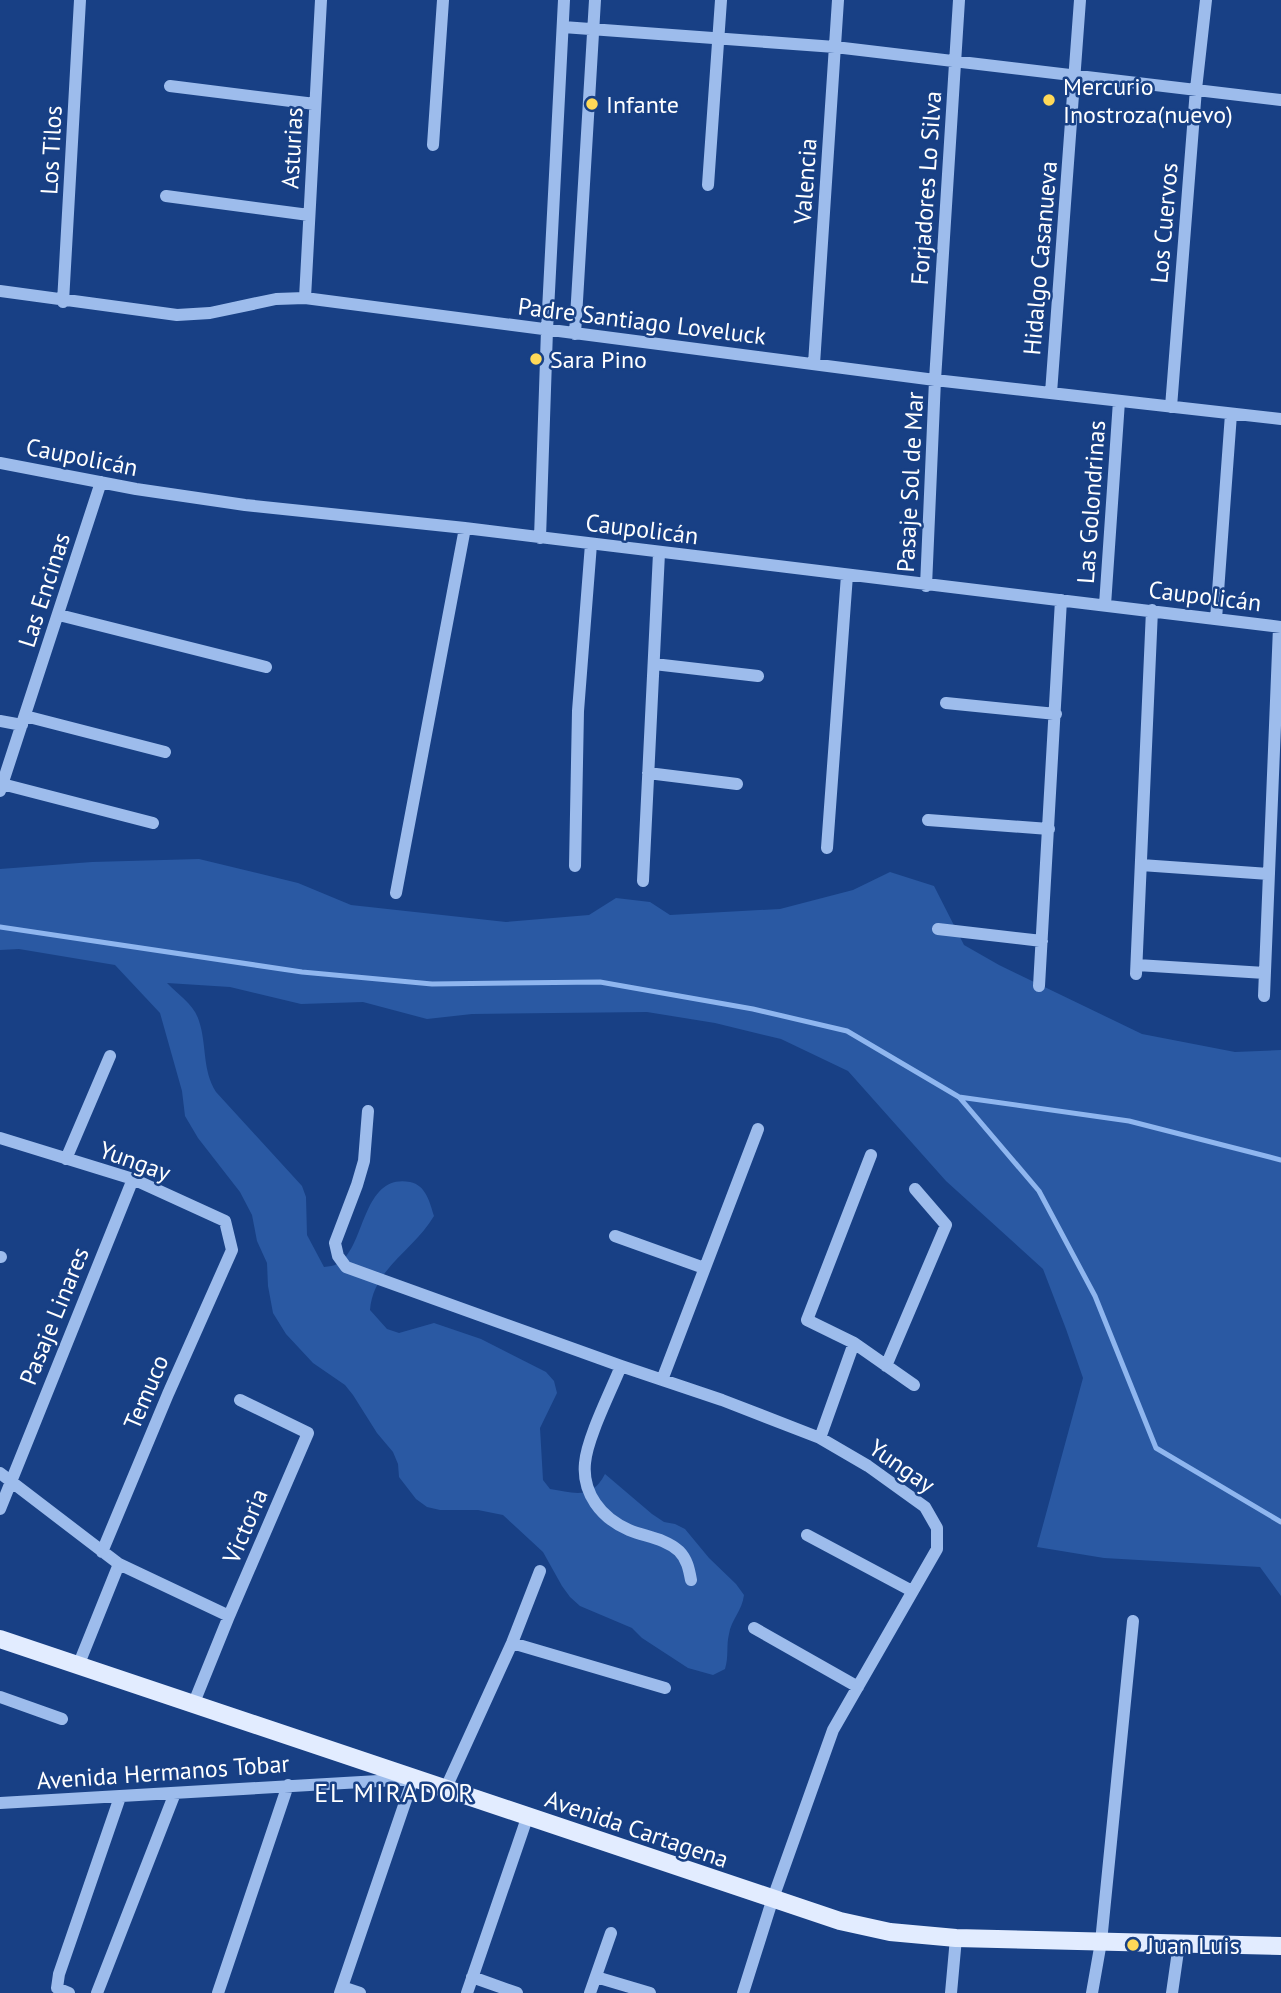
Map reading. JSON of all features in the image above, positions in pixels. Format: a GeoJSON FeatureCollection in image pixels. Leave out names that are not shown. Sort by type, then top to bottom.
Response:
{"type":"FeatureCollection","features":[{"type":"Feature","properties":{"kind":"main road","name":"Avenida Cartagena"},"geometry":{"type":"LineString","coordinates":[[0,1639],[772,1900],[864,1927],[919,1936],[956,1938],[1281,1946]]}},
{"type":"Feature","properties":{"kind":"street","name":"Los Tilos"},"geometry":{"type":"LineString","coordinates":[[63,302],[80,0]]}},
{"type":"Feature","properties":{"kind":"street","name":"Asturias"},"geometry":{"type":"LineString","coordinates":[[305,298],[321,0]]}},
{"type":"Feature","properties":{"kind":"street"},"geometry":{"type":"LineString","coordinates":[[433,145],[443,0]]}},
{"type":"Feature","properties":{"kind":"street"},"geometry":{"type":"LineString","coordinates":[[540,538],[547,330],[564,0]]}},
{"type":"Feature","properties":{"kind":"street"},"geometry":{"type":"LineString","coordinates":[[575,334],[595,0]]}},
{"type":"Feature","properties":{"kind":"street"},"geometry":{"type":"LineString","coordinates":[[708,186],[721,0]]}},
{"type":"Feature","properties":{"kind":"street","name":"Valencia"},"geometry":{"type":"LineString","coordinates":[[814,364],[838,0]]}},
{"type":"Feature","properties":{"kind":"street","name":"Forjadores Lo Silva"},"geometry":{"type":"LineString","coordinates":[[935,380],[959,0]]}},
{"type":"Feature","properties":{"kind":"street","name":"Hidalgo Casanueva"},"geometry":{"type":"LineString","coordinates":[[1051,393],[1080,0]]}},
{"type":"Feature","properties":{"kind":"street","name":"Los Cuervos"},"geometry":{"type":"LineString","coordinates":[[1171,407],[1196,89],[1206,0]]}},
{"type":"Feature","properties":{"kind":"street"},"geometry":{"type":"LineString","coordinates":[[563,27],[593,27],[835,47],[1281,100]]}},
{"type":"Feature","properties":{"kind":"street"},"geometry":{"type":"LineString","coordinates":[[170,86],[315,104]]}},
{"type":"Feature","properties":{"kind":"street"},"geometry":{"type":"LineString","coordinates":[[166,196],[309,215]]}},
{"type":"Feature","properties":{"kind":"street","name":"Padre Santiago Loveluck"},"geometry":{"type":"LineString","coordinates":[[0,291],[177,316],[209,313],[276,299],[305,298],[935,380],[1281,419]]}},
{"type":"Feature","properties":{"kind":"street","name":"Pasaje Sol de Mar"},"geometry":{"type":"LineString","coordinates":[[926,586],[935,380]]}},
{"type":"Feature","properties":{"kind":"street","name":"Las Golondrinas"},"geometry":{"type":"LineString","coordinates":[[1105,605],[1119,401]]}},
{"type":"Feature","properties":{"kind":"street"},"geometry":{"type":"LineString","coordinates":[[1216,619],[1231,414]]}},
{"type":"Feature","properties":{"kind":"street","name":"Caupolicán"},"geometry":{"type":"LineString","coordinates":[[0,463],[245,505],[465,528],[1280,627]]}},
{"type":"Feature","properties":{"kind":"street","name":"Las Encinas"},"geometry":{"type":"LineString","coordinates":[[1,787],[101,482]]}},
{"type":"Feature","properties":{"kind":"street"},"geometry":{"type":"LineString","coordinates":[[396,893],[465,528]]}},
{"type":"Feature","properties":{"kind":"street"},"geometry":{"type":"LineString","coordinates":[[575,866],[578,711],[591,544]]}},
{"type":"Feature","properties":{"kind":"street"},"geometry":{"type":"LineString","coordinates":[[643,881],[659,553]]}},
{"type":"Feature","properties":{"kind":"street"},"geometry":{"type":"LineString","coordinates":[[827,848],[846,575]]}},
{"type":"Feature","properties":{"kind":"street"},"geometry":{"type":"LineString","coordinates":[[1039,986],[1061,600]]}},
{"type":"Feature","properties":{"kind":"street"},"geometry":{"type":"LineString","coordinates":[[1152,610],[1136,970],[1265,973]]}},
{"type":"Feature","properties":{"kind":"street"},"geometry":{"type":"LineString","coordinates":[[59,615],[266,667]]}},
{"type":"Feature","properties":{"kind":"street"},"geometry":{"type":"LineString","coordinates":[[1264,996],[1280,627]]}},
{"type":"Feature","properties":{"kind":"street"},"geometry":{"type":"LineString","coordinates":[[654,664],[758,676]]}},
{"type":"Feature","properties":{"kind":"street"},"geometry":{"type":"LineString","coordinates":[[946,703],[1056,714]]}},
{"type":"Feature","properties":{"kind":"street"},"geometry":{"type":"LineString","coordinates":[[0,721],[23,721],[166,751]]}},
{"type":"Feature","properties":{"kind":"street"},"geometry":{"type":"LineString","coordinates":[[649,773],[737,784]]}},
{"type":"Feature","properties":{"kind":"street"},"geometry":{"type":"LineString","coordinates":[[1,787],[153,823]]}},
{"type":"Feature","properties":{"kind":"street"},"geometry":{"type":"LineString","coordinates":[[928,820],[1049,829]]}},
{"type":"Feature","properties":{"kind":"street"},"geometry":{"type":"LineString","coordinates":[[1141,865],[1269,874]]}},
{"type":"Feature","properties":{"kind":"street"},"geometry":{"type":"LineString","coordinates":[[938,929],[1042,941]]}},
{"type":"Feature","properties":{"kind":"street"},"geometry":{"type":"LineString","coordinates":[[66,1159],[110,1056]]}},
{"type":"Feature","properties":{"kind":"street","name":"Yungay"},"geometry":{"type":"LineString","coordinates":[[369,1111],[358,1185],[335,1243],[341,1262],[358,1272],[722,1400],[820,1438],[868,1466],[925,1507],[937,1528],[937,1549],[833,1730],[772,1900],[743,1993]]}},
{"type":"Feature","properties":{"kind":"street"},"geometry":{"type":"LineString","coordinates":[[662,1380],[758,1129]]}},
{"type":"Feature","properties":{"kind":"street","name":"Yungay"},"geometry":{"type":"LineString","coordinates":[[0,1138],[133,1179],[225,1220],[232,1250]]}},
{"type":"Feature","properties":{"kind":"street"},"geometry":{"type":"LineString","coordinates":[[871,1155],[807,1320],[854,1343],[914,1385]]}},
{"type":"Feature","properties":{"kind":"street","name":"Pasaje Linares"},"geometry":{"type":"LineString","coordinates":[[0,1509],[5,1476],[133,1179]]}},
{"type":"Feature","properties":{"kind":"street"},"geometry":{"type":"LineString","coordinates":[[886,1366],[946,1225],[915,1189]]}},
{"type":"Feature","properties":{"kind":"street"},"geometry":{"type":"LineString","coordinates":[[615,1236],[704,1268]]}},
{"type":"Feature","properties":{"kind":"street","name":"Temuco"},"geometry":{"type":"LineString","coordinates":[[102,1552],[167,1394],[232,1250]]}},
{"type":"Feature","properties":{"kind":"street"},"geometry":{"type":"LineString","coordinates":[[820,1438],[854,1343]]}},
{"type":"Feature","properties":{"kind":"street"},"geometry":{"type":"LineString","coordinates":[[621,1366],[585,1461],[585,1481],[591,1499],[608,1518],[629,1530],[657,1538],[678,1551],[688,1563],[691,1580]]}},
{"type":"Feature","properties":{"kind":"street","name":"Victoria"},"geometry":{"type":"LineString","coordinates":[[193,1705],[308,1433],[240,1401]]}},
{"type":"Feature","properties":{"kind":"street"},"geometry":{"type":"LineString","coordinates":[[5,1476],[119,1564],[229,1616]]}},
{"type":"Feature","properties":{"kind":"street"},"geometry":{"type":"LineString","coordinates":[[807,1535],[912,1591]]}},
{"type":"Feature","properties":{"kind":"street"},"geometry":{"type":"LineString","coordinates":[[78,1666],[119,1564]]}},
{"type":"Feature","properties":{"kind":"street"},"geometry":{"type":"LineString","coordinates":[[445,1790],[512,1643],[540,1571]]}},
{"type":"Feature","properties":{"kind":"street"},"geometry":{"type":"LineString","coordinates":[[1092,1993],[1101,1942],[1133,1621]]}},
{"type":"Feature","properties":{"kind":"street"},"geometry":{"type":"LineString","coordinates":[[754,1628],[858,1687]]}},
{"type":"Feature","properties":{"kind":"street"},"geometry":{"type":"LineString","coordinates":[[512,1643],[665,1688]]}},
{"type":"Feature","properties":{"kind":"street"},"geometry":{"type":"LineString","coordinates":[[0,1697],[62,1719]]}},
{"type":"Feature","properties":{"kind":"street"},"geometry":{"type":"LineString","coordinates":[[360,1993],[341,1990],[413,1779]]}},
{"type":"Feature","properties":{"kind":"street","name":"Avenida Hermanos Tobar"},"geometry":{"type":"LineString","coordinates":[[1,1806],[288,1785],[413,1779]]}},
{"type":"Feature","properties":{"kind":"street"},"geometry":{"type":"LineString","coordinates":[[218,1993],[288,1785]]}},
{"type":"Feature","properties":{"kind":"street"},"geometry":{"type":"LineString","coordinates":[[97,1993],[175,1793]]}},
{"type":"Feature","properties":{"kind":"street"},"geometry":{"type":"LineString","coordinates":[[69,1993],[57,1988],[59,1974],[120,1797]]}},
{"type":"Feature","properties":{"kind":"street"},"geometry":{"type":"LineString","coordinates":[[467,1993],[527,1818]]}},
{"type":"Feature","properties":{"kind":"street"},"geometry":{"type":"LineString","coordinates":[[590,1993],[611,1933]]}},
{"type":"Feature","properties":{"kind":"street"},"geometry":{"type":"LineString","coordinates":[[951,1993],[956,1938]]}},
{"type":"Feature","properties":{"kind":"street"},"geometry":{"type":"LineString","coordinates":[[1172,1993],[1179,1944]]}},
{"type":"Feature","properties":{"kind":"street"},"geometry":{"type":"LineString","coordinates":[[472,1977],[517,1993]]}},
{"type":"Feature","properties":{"kind":"street"},"geometry":{"type":"LineString","coordinates":[[596,1977],[650,1993]]}},
{"type":"Feature","properties":{"kind":"shaded area"},"geometry":{"type":"Polygon","coordinates":[[[199,859],[298,883],[351,905],[506,922],[589,915],[616,898],[650,902],[670,915],[780,909],[853,890],[890,872],[934,886],[964,945],[999,965],[1142,1034],[1235,1052],[1281,1050],[1281,1596],[1260,1567],[1104,1558],[1037,1547],[1083,1378],[1043,1269],[946,1181],[848,1071],[781,1039],[715,1023],[647,1012],[472,1014],[427,1019],[363,1002],[301,1004],[230,987],[167,983],[197,1015],[209,1075],[216,1092],[302,1186],[306,1197],[307,1235],[324,1267],[337,1264],[347,1255],[369,1207],[385,1187],[396,1182],[410,1182],[424,1191],[434,1216],[386,1271],[378,1283],[370,1310],[387,1329],[399,1333],[434,1323],[481,1339],[546,1372],[554,1381],[557,1393],[540,1428],[543,1480],[550,1489],[582,1493],[594,1488],[605,1474],[652,1514],[664,1522],[685,1529],[744,1595],[730,1629],[725,1669],[713,1675],[688,1668],[642,1638],[632,1628],[580,1606],[562,1586],[543,1552],[503,1515],[478,1510],[440,1510],[427,1507],[416,1499],[399,1477],[393,1452],[377,1433],[353,1395],[345,1385],[313,1363],[286,1334],[273,1313],[267,1263],[257,1241],[252,1215],[240,1192],[198,1138],[185,1116],[182,1091],[160,1013],[115,965],[19,949],[0,950],[0,869],[92,862],[199,859]]]}},
{"type":"Feature","properties":{"kind":"waterway"},"geometry":{"type":"LineString","coordinates":[[0,927],[302,972],[432,984],[600,982],[753,1009],[847,1031],[959,1097],[1039,1191],[1095,1296],[1156,1448],[1281,1522]]}},
{"type":"Feature","properties":{"kind":"waterway"},"geometry":{"type":"LineString","coordinates":[[959,1097],[1129,1121],[1281,1160]]}},
{"type":"Feature","properties":{"kind":"place","name":"Mercurio Inostroza(nuevo)"},"geometry":{"type":"Point","coordinates":[1049,100]}},
{"type":"Feature","properties":{"kind":"place","name":"Infante"},"geometry":{"type":"Point","coordinates":[592,104]}},
{"type":"Feature","properties":{"kind":"place","name":"Sara Pino"},"geometry":{"type":"Point","coordinates":[536,359]}},
{"type":"Feature","properties":{"kind":"place","name":"Juan Luis"},"geometry":{"type":"Point","coordinates":[1133,1945]}},
{"type":"Feature","properties":{"kind":"district","name":"EL MIRADOR"},"geometry":{"type":"Point","coordinates":[395,1792]}}]}
